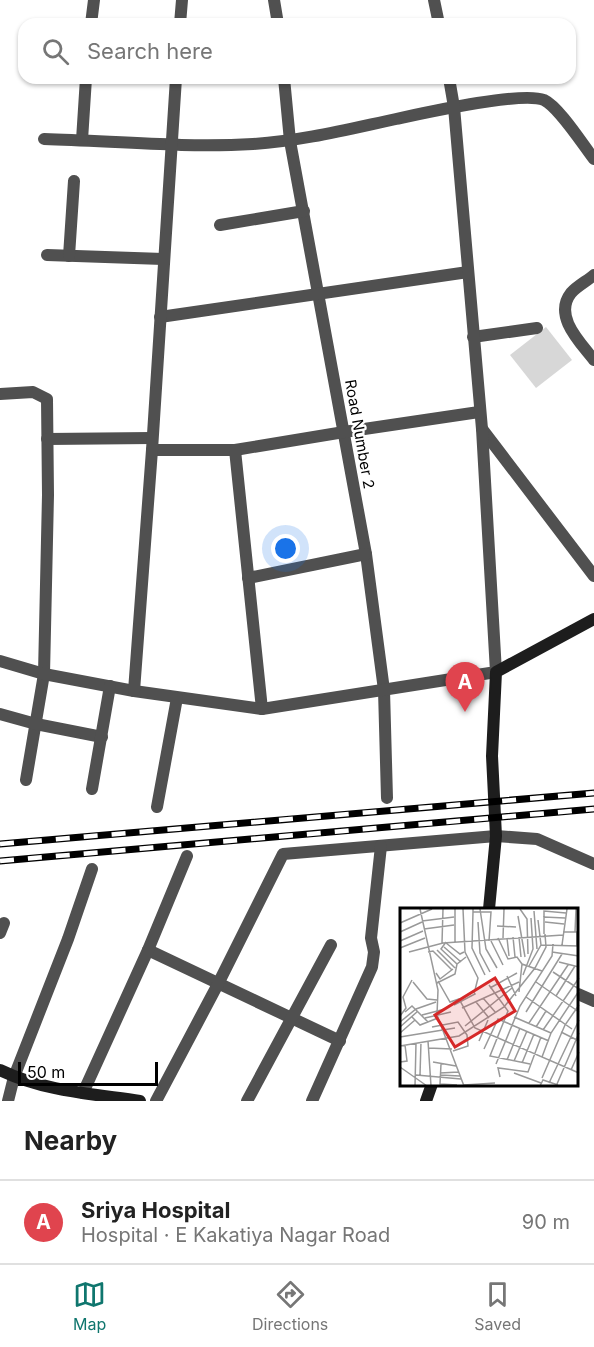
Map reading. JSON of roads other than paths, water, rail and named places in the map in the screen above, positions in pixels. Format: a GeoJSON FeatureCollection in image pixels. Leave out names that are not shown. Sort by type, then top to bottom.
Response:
{"type":"FeatureCollection","features":[{"type":"Feature","properties":{"kind":"street"},"geometry":{"type":"LineString","coordinates":[[92,18],[94,0]]}},
{"type":"Feature","properties":{"kind":"street"},"geometry":{"type":"LineString","coordinates":[[180,18],[182,0]]}},
{"type":"Feature","properties":{"kind":"street"},"geometry":{"type":"LineString","coordinates":[[274,0],[277,18]]}},
{"type":"Feature","properties":{"kind":"street"},"geometry":{"type":"LineString","coordinates":[[434,0],[438,18]]}},
{"type":"Feature","properties":{"kind":"street"},"geometry":{"type":"LineString","coordinates":[[82,140],[86,84]]}},
{"type":"Feature","properties":{"kind":"street"},"geometry":{"type":"LineString","coordinates":[[134,691],[175,84]]}},
{"type":"Feature","properties":{"kind":"street","name":"Road Number 2"},"geometry":{"type":"LineString","coordinates":[[285,84],[290,141],[366,554],[384,690],[387,798]]}},
{"type":"Feature","properties":{"kind":"street"},"geometry":{"type":"LineString","coordinates":[[450,84],[454,107],[482,429],[496,672],[492,756],[496,836],[489,908]]}},
{"type":"Feature","properties":{"kind":"street"},"geometry":{"type":"LineString","coordinates":[[44,139],[170,146],[290,141],[454,107],[526,97],[544,100],[556,110],[594,159]]}},
{"type":"Feature","properties":{"kind":"street"},"geometry":{"type":"LineString","coordinates":[[69,256],[74,181]]}},
{"type":"Feature","properties":{"kind":"street"},"geometry":{"type":"LineString","coordinates":[[220,225],[304,211]]}},
{"type":"Feature","properties":{"kind":"street"},"geometry":{"type":"LineString","coordinates":[[47,255],[164,260]]}},
{"type":"Feature","properties":{"kind":"street"},"geometry":{"type":"LineString","coordinates":[[160,317],[468,272]]}},
{"type":"Feature","properties":{"kind":"street"},"geometry":{"type":"LineString","coordinates":[[594,275],[573,291],[564,309],[570,329],[594,360]]}},
{"type":"Feature","properties":{"kind":"street"},"geometry":{"type":"LineString","coordinates":[[473,337],[537,328]]}},
{"type":"Feature","properties":{"kind":"street"},"geometry":{"type":"LineString","coordinates":[[0,394],[33,392],[47,399],[48,495],[44,674],[26,780]]}},
{"type":"Feature","properties":{"kind":"street"},"geometry":{"type":"LineString","coordinates":[[47,439],[235,450],[479,412]]}},
{"type":"Feature","properties":{"kind":"street"},"geometry":{"type":"LineString","coordinates":[[482,429],[594,576]]}},
{"type":"Feature","properties":{"kind":"street"},"geometry":{"type":"LineString","coordinates":[[235,450],[262,709]]}},
{"type":"Feature","properties":{"kind":"street"},"geometry":{"type":"LineString","coordinates":[[248,578],[366,554]]}},
{"type":"Feature","properties":{"kind":"street"},"geometry":{"type":"LineString","coordinates":[[0,661],[44,674],[134,691],[262,709],[496,672],[594,619]]}},
{"type":"Feature","properties":{"kind":"street"},"geometry":{"type":"LineString","coordinates":[[92,789],[110,686]]}},
{"type":"Feature","properties":{"kind":"street"},"geometry":{"type":"LineString","coordinates":[[157,807],[177,698]]}},
{"type":"Feature","properties":{"kind":"street"},"geometry":{"type":"LineString","coordinates":[[0,714],[36,724],[102,737]]}},
{"type":"Feature","properties":{"kind":"street"},"geometry":{"type":"LineString","coordinates":[[156,1101],[219,984],[283,854],[496,836],[537,839],[594,864]]}},
{"type":"Feature","properties":{"kind":"street"},"geometry":{"type":"LineString","coordinates":[[312,1101],[372,967],[374,952],[371,938],[381,846]]}},
{"type":"Feature","properties":{"kind":"street"},"geometry":{"type":"LineString","coordinates":[[75,1095],[148,950],[187,856]]}},
{"type":"Feature","properties":{"kind":"street"},"geometry":{"type":"LineString","coordinates":[[8,1101],[14,1077],[68,939],[92,869]]}},
{"type":"Feature","properties":{"kind":"street"},"geometry":{"type":"LineString","coordinates":[[247,1101],[331,945]]}},
{"type":"Feature","properties":{"kind":"street"},"geometry":{"type":"LineString","coordinates":[[148,950],[340,1041]]}},
{"type":"Feature","properties":{"kind":"street"},"geometry":{"type":"LineString","coordinates":[[579,994],[594,1001]]}},
{"type":"Feature","properties":{"kind":"street"},"geometry":{"type":"LineString","coordinates":[[0,1070],[14,1077],[75,1095],[140,1101]]}},
{"type":"Feature","properties":{"kind":"street"},"geometry":{"type":"LineString","coordinates":[[426,1101],[431,1086]]}},
{"type":"Feature","properties":{"kind":"railway"},"geometry":{"type":"LineString","coordinates":[[0,844],[594,793]]}},
{"type":"Feature","properties":{"kind":"railway"},"geometry":{"type":"LineString","coordinates":[[0,861],[594,809]]}},
{"type":"Feature","properties":{"kind":"place","name":"Sriya Hospital"},"geometry":{"type":"Point","coordinates":[465,712]}}]}
